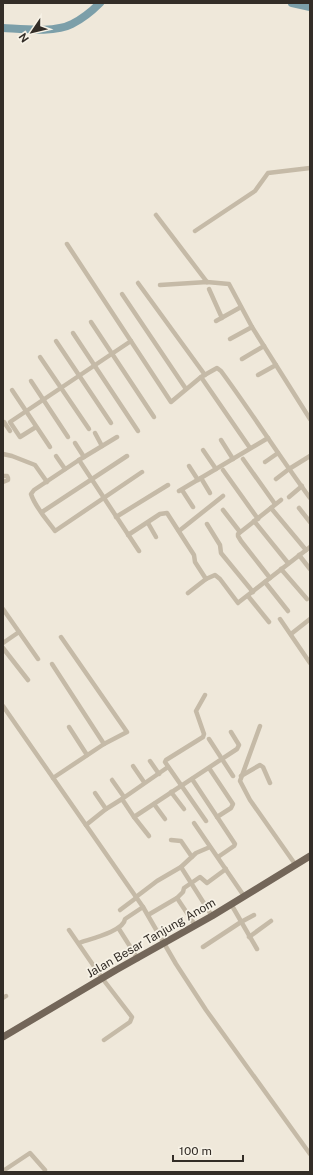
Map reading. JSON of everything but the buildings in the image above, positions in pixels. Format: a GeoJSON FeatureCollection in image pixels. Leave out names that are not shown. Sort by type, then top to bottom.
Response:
{"type":"FeatureCollection","features":[{"type":"Feature","properties":{"kind":"main road","name":"Jalan Besar Tanjung Anom"},"geometry":{"type":"LineString","coordinates":[[3,1037],[102,978],[212,916],[310,856]]}},
{"type":"Feature","properties":{"kind":"street"},"geometry":{"type":"LineString","coordinates":[[195,231],[254,191],[268,172],[310,168]]}},
{"type":"Feature","properties":{"kind":"street"},"geometry":{"type":"LineString","coordinates":[[156,215],[207,282]]}},
{"type":"Feature","properties":{"kind":"street"},"geometry":{"type":"LineString","coordinates":[[67,244],[171,402],[203,376],[217,368],[221,371],[248,407],[288,469],[310,498]]}},
{"type":"Feature","properties":{"kind":"street"},"geometry":{"type":"LineString","coordinates":[[160,285],[207,282],[229,284],[252,327],[310,419]]}},
{"type":"Feature","properties":{"kind":"street"},"geometry":{"type":"LineString","coordinates":[[138,283],[203,376],[250,448]]}},
{"type":"Feature","properties":{"kind":"street"},"geometry":{"type":"LineString","coordinates":[[209,290],[222,318]]}},
{"type":"Feature","properties":{"kind":"street"},"geometry":{"type":"LineString","coordinates":[[122,294],[186,389]]}},
{"type":"Feature","properties":{"kind":"street"},"geometry":{"type":"LineString","coordinates":[[216,321],[242,307]]}},
{"type":"Feature","properties":{"kind":"street"},"geometry":{"type":"LineString","coordinates":[[91,322],[154,416]]}},
{"type":"Feature","properties":{"kind":"street"},"geometry":{"type":"LineString","coordinates":[[230,339],[252,327]]}},
{"type":"Feature","properties":{"kind":"street"},"geometry":{"type":"LineString","coordinates":[[74,333],[138,431]]}},
{"type":"Feature","properties":{"kind":"street"},"geometry":{"type":"LineString","coordinates":[[56,341],[111,423]]}},
{"type":"Feature","properties":{"kind":"street"},"geometry":{"type":"LineString","coordinates":[[36,427],[20,438],[10,422],[131,341]]}},
{"type":"Feature","properties":{"kind":"street"},"geometry":{"type":"LineString","coordinates":[[242,359],[264,346]]}},
{"type":"Feature","properties":{"kind":"street"},"geometry":{"type":"LineString","coordinates":[[40,357],[89,429]]}},
{"type":"Feature","properties":{"kind":"street"},"geometry":{"type":"LineString","coordinates":[[258,375],[276,365]]}},
{"type":"Feature","properties":{"kind":"street"},"geometry":{"type":"LineString","coordinates":[[31,381],[68,437]]}},
{"type":"Feature","properties":{"kind":"street"},"geometry":{"type":"LineString","coordinates":[[12,390],[50,447]]}},
{"type":"Feature","properties":{"kind":"street"},"geometry":{"type":"LineString","coordinates":[[3,422],[10,431]]}},
{"type":"Feature","properties":{"kind":"street"},"geometry":{"type":"LineString","coordinates":[[95,433],[102,446]]}},
{"type":"Feature","properties":{"kind":"street"},"geometry":{"type":"LineString","coordinates":[[117,437],[65,469],[34,490],[31,494],[55,531],[142,472]]}},
{"type":"Feature","properties":{"kind":"street"},"geometry":{"type":"LineString","coordinates":[[193,507],[180,491],[268,438]]}},
{"type":"Feature","properties":{"kind":"street"},"geometry":{"type":"LineString","coordinates":[[221,440],[233,458]]}},
{"type":"Feature","properties":{"kind":"street"},"geometry":{"type":"LineString","coordinates":[[75,443],[84,457]]}},
{"type":"Feature","properties":{"kind":"street"},"geometry":{"type":"LineString","coordinates":[[203,450],[216,469]]}},
{"type":"Feature","properties":{"kind":"street"},"geometry":{"type":"LineString","coordinates":[[265,462],[278,453]]}},
{"type":"Feature","properties":{"kind":"street"},"geometry":{"type":"LineString","coordinates":[[3,454],[35,465],[46,482]]}},
{"type":"Feature","properties":{"kind":"street"},"geometry":{"type":"LineString","coordinates":[[56,456],[65,469]]}},
{"type":"Feature","properties":{"kind":"street"},"geometry":{"type":"LineString","coordinates":[[42,512],[127,456]]}},
{"type":"Feature","properties":{"kind":"street"},"geometry":{"type":"LineString","coordinates":[[276,479],[288,469],[310,456]]}},
{"type":"Feature","properties":{"kind":"street"},"geometry":{"type":"LineString","coordinates":[[188,593],[212,575],[217,576],[238,603],[308,548],[273,506],[243,459]]}},
{"type":"Feature","properties":{"kind":"street"},"geometry":{"type":"LineString","coordinates":[[79,460],[139,551]]}},
{"type":"Feature","properties":{"kind":"street"},"geometry":{"type":"LineString","coordinates":[[189,466],[210,493]]}},
{"type":"Feature","properties":{"kind":"street"},"geometry":{"type":"LineString","coordinates":[[223,470],[256,520],[288,563]]}},
{"type":"Feature","properties":{"kind":"street"},"geometry":{"type":"LineString","coordinates":[[3,476],[7,476],[8,478],[8,480],[3,482]]}},
{"type":"Feature","properties":{"kind":"street"},"geometry":{"type":"LineString","coordinates":[[116,517],[168,485]]}},
{"type":"Feature","properties":{"kind":"street"},"geometry":{"type":"LineString","coordinates":[[289,497],[302,486]]}},
{"type":"Feature","properties":{"kind":"street"},"geometry":{"type":"LineString","coordinates":[[179,531],[223,496]]}},
{"type":"Feature","properties":{"kind":"street"},"geometry":{"type":"LineString","coordinates":[[270,578],[238,536],[240,532],[281,500]]}},
{"type":"Feature","properties":{"kind":"street"},"geometry":{"type":"LineString","coordinates":[[299,508],[310,522]]}},
{"type":"Feature","properties":{"kind":"street"},"geometry":{"type":"LineString","coordinates":[[223,510],[240,532]]}},
{"type":"Feature","properties":{"kind":"street"},"geometry":{"type":"LineString","coordinates":[[128,536],[160,514],[167,513],[206,579]]}},
{"type":"Feature","properties":{"kind":"street"},"geometry":{"type":"LineString","coordinates":[[148,523],[156,537]]}},
{"type":"Feature","properties":{"kind":"street"},"geometry":{"type":"LineString","coordinates":[[207,524],[220,545],[221,553],[253,592]]}},
{"type":"Feature","properties":{"kind":"street"},"geometry":{"type":"LineString","coordinates":[[299,555],[310,569]]}},
{"type":"Feature","properties":{"kind":"street"},"geometry":{"type":"LineString","coordinates":[[281,569],[307,599]]}},
{"type":"Feature","properties":{"kind":"street"},"geometry":{"type":"LineString","coordinates":[[265,582],[288,611]]}},
{"type":"Feature","properties":{"kind":"street"},"geometry":{"type":"LineString","coordinates":[[248,596],[269,622]]}},
{"type":"Feature","properties":{"kind":"street"},"geometry":{"type":"LineString","coordinates":[[3,609],[38,659]]}},
{"type":"Feature","properties":{"kind":"street"},"geometry":{"type":"LineString","coordinates":[[280,619],[310,663]]}},
{"type":"Feature","properties":{"kind":"street"},"geometry":{"type":"LineString","coordinates":[[291,634],[310,620]]}},
{"type":"Feature","properties":{"kind":"street"},"geometry":{"type":"LineString","coordinates":[[3,643],[19,632]]}},
{"type":"Feature","properties":{"kind":"street"},"geometry":{"type":"LineString","coordinates":[[53,778],[104,744],[127,732],[62,637]]}},
{"type":"Feature","properties":{"kind":"street"},"geometry":{"type":"LineString","coordinates":[[3,648],[28,680]]}},
{"type":"Feature","properties":{"kind":"street"},"geometry":{"type":"LineString","coordinates":[[52,664],[104,744]]}},
{"type":"Feature","properties":{"kind":"street"},"geometry":{"type":"LineString","coordinates":[[204,695],[196,711],[204,734],[203,737],[165,762],[206,821]]}},
{"type":"Feature","properties":{"kind":"street"},"geometry":{"type":"LineString","coordinates":[[3,706],[143,907],[206,1010],[310,1154]]}},
{"type":"Feature","properties":{"kind":"street"},"geometry":{"type":"LineString","coordinates":[[260,726],[241,776],[241,784],[250,800],[295,864]]}},
{"type":"Feature","properties":{"kind":"street"},"geometry":{"type":"LineString","coordinates":[[69,727],[88,755]]}},
{"type":"Feature","properties":{"kind":"street"},"geometry":{"type":"LineString","coordinates":[[134,817],[239,747],[231,732]]}},
{"type":"Feature","properties":{"kind":"street"},"geometry":{"type":"LineString","coordinates":[[208,739],[233,776]]}},
{"type":"Feature","properties":{"kind":"street"},"geometry":{"type":"LineString","coordinates":[[150,761],[159,774]]}},
{"type":"Feature","properties":{"kind":"street"},"geometry":{"type":"LineString","coordinates":[[241,776],[260,765],[263,767],[270,783]]}},
{"type":"Feature","properties":{"kind":"street"},"geometry":{"type":"LineString","coordinates":[[133,766],[144,782]]}},
{"type":"Feature","properties":{"kind":"street"},"geometry":{"type":"LineString","coordinates":[[86,825],[144,782],[168,767]]}},
{"type":"Feature","properties":{"kind":"street"},"geometry":{"type":"LineString","coordinates":[[209,768],[233,804],[231,808],[217,817]]}},
{"type":"Feature","properties":{"kind":"street"},"geometry":{"type":"LineString","coordinates":[[192,779],[235,844],[218,857]]}},
{"type":"Feature","properties":{"kind":"street"},"geometry":{"type":"LineString","coordinates":[[112,780],[134,817],[148,836]]}},
{"type":"Feature","properties":{"kind":"street"},"geometry":{"type":"LineString","coordinates":[[171,792],[184,809]]}},
{"type":"Feature","properties":{"kind":"street"},"geometry":{"type":"LineString","coordinates":[[95,793],[106,809]]}},
{"type":"Feature","properties":{"kind":"street"},"geometry":{"type":"LineString","coordinates":[[154,804],[165,819]]}},
{"type":"Feature","properties":{"kind":"street"},"geometry":{"type":"LineString","coordinates":[[194,823],[244,896]]}},
{"type":"Feature","properties":{"kind":"street"},"geometry":{"type":"LineString","coordinates":[[171,840],[182,842],[192,857]]}},
{"type":"Feature","properties":{"kind":"street"},"geometry":{"type":"LineString","coordinates":[[120,910],[157,881],[181,867],[202,850],[210,847]]}},
{"type":"Feature","properties":{"kind":"street"},"geometry":{"type":"LineString","coordinates":[[181,867],[212,916]]}},
{"type":"Feature","properties":{"kind":"street"},"geometry":{"type":"LineString","coordinates":[[148,915],[177,898],[183,892],[184,888],[201,877],[206,883],[226,869]]}},
{"type":"Feature","properties":{"kind":"street"},"geometry":{"type":"LineString","coordinates":[[177,898],[195,925]]}},
{"type":"Feature","properties":{"kind":"street"},"geometry":{"type":"LineString","coordinates":[[231,904],[258,949]]}},
{"type":"Feature","properties":{"kind":"street"},"geometry":{"type":"LineString","coordinates":[[79,943],[119,928],[125,923],[125,919],[143,907]]}},
{"type":"Feature","properties":{"kind":"street"},"geometry":{"type":"LineString","coordinates":[[203,947],[254,915]]}},
{"type":"Feature","properties":{"kind":"street"},"geometry":{"type":"LineString","coordinates":[[249,936],[271,921]]}},
{"type":"Feature","properties":{"kind":"street"},"geometry":{"type":"LineString","coordinates":[[119,928],[138,959]]}},
{"type":"Feature","properties":{"kind":"street"},"geometry":{"type":"LineString","coordinates":[[70,930],[102,978],[132,1018],[130,1022],[104,1040]]}},
{"type":"Feature","properties":{"kind":"street"},"geometry":{"type":"LineString","coordinates":[[3,1171],[30,1153],[44,1170]]}},
{"type":"Feature","properties":{"kind":"waterway"},"geometry":{"type":"LineString","coordinates":[[3,28],[38,30],[65,27],[83,17],[100,3]]}},
{"type":"Feature","properties":{"kind":"waterway"},"geometry":{"type":"LineString","coordinates":[[292,3],[310,7]]}}]}
